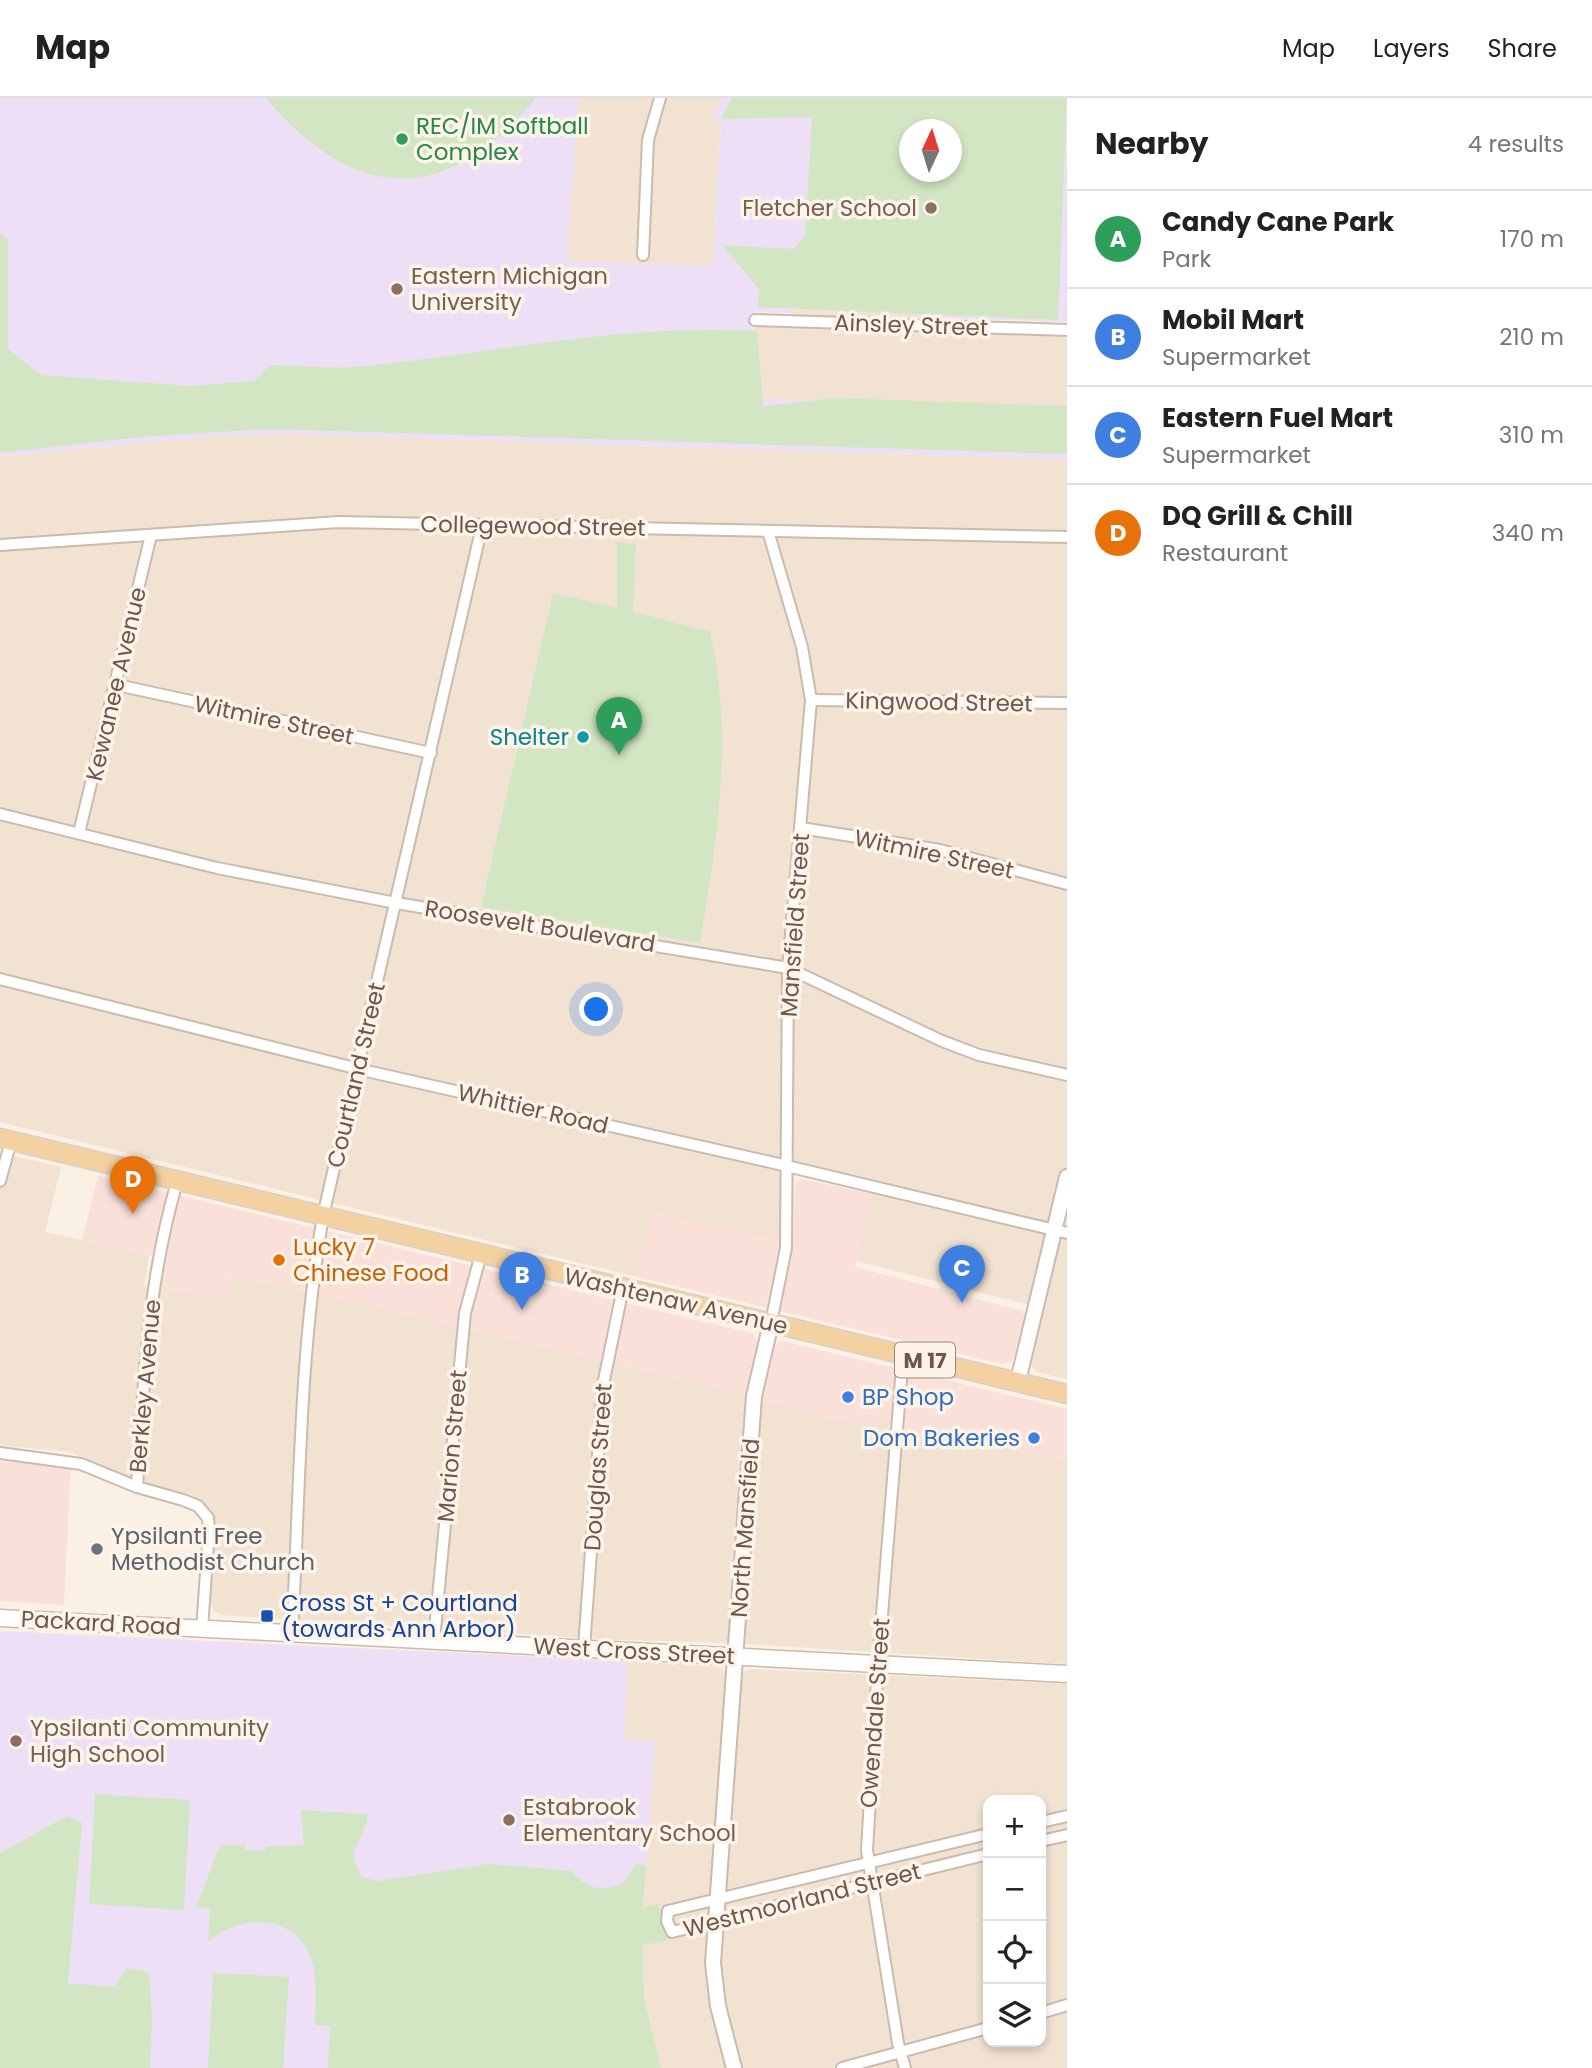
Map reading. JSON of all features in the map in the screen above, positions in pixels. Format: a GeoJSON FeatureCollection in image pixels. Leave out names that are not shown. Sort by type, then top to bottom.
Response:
{"type":"FeatureCollection","features":[{"type":"Feature","properties":{"kind":"main road","name":"Washtenaw Avenue"},"geometry":{"type":"LineString","coordinates":[[6,1140],[1067,1394]]}},
{"type":"Feature","properties":{"kind":"main road","name":"Packard Road"},"geometry":{"type":"LineString","coordinates":[[0,1618],[202,1629]]}},
{"type":"Feature","properties":{"kind":"main road","name":"West Cross Street"},"geometry":{"type":"LineString","coordinates":[[202,1629],[1067,1674]]}},
{"type":"Feature","properties":{"kind":"street"},"geometry":{"type":"LineString","coordinates":[[643,256],[649,141],[660,98]]}},
{"type":"Feature","properties":{"kind":"street","name":"Ainsley Street"},"geometry":{"type":"LineString","coordinates":[[755,320],[1067,330]]}},
{"type":"Feature","properties":{"kind":"street","name":"Collegewood Street"},"geometry":{"type":"LineString","coordinates":[[0,545],[301,522],[1067,537]]}},
{"type":"Feature","properties":{"kind":"street","name":"Courtland Street"},"geometry":{"type":"LineString","coordinates":[[292,1633],[305,1348],[312,1280],[323,1216],[482,526]]}},
{"type":"Feature","properties":{"kind":"street","name":"Mansfield Street"},"geometry":{"type":"LineString","coordinates":[[768,531],[803,647],[811,700],[788,968],[785,1256],[771,1323]]}},
{"type":"Feature","properties":{"kind":"street","name":"Kewanee Avenue"},"geometry":{"type":"LineString","coordinates":[[79,833],[152,535]]}},
{"type":"Feature","properties":{"kind":"street","name":"Witmire Street"},"geometry":{"type":"LineString","coordinates":[[117,685],[431,753]]}},
{"type":"Feature","properties":{"kind":"street","name":"Kingwood Street"},"geometry":{"type":"LineString","coordinates":[[811,700],[1067,704]]}},
{"type":"Feature","properties":{"kind":"street","name":"Roosevelt Boulevard"},"geometry":{"type":"LineString","coordinates":[[0,814],[217,868],[396,903],[788,968],[979,1055],[1067,1076]]}},
{"type":"Feature","properties":{"kind":"street","name":"Witmire Street"},"geometry":{"type":"LineString","coordinates":[[801,828],[940,850],[1067,884]]}},
{"type":"Feature","properties":{"kind":"street","name":"Whittier Road"},"geometry":{"type":"LineString","coordinates":[[0,979],[357,1069],[787,1166],[1060,1232]]}},
{"type":"Feature","properties":{"kind":"street"},"geometry":{"type":"LineString","coordinates":[[0,1181],[6,1140]]}},
{"type":"Feature","properties":{"kind":"street"},"geometry":{"type":"LineString","coordinates":[[1018,1381],[1060,1232],[1067,1177]]}},
{"type":"Feature","properties":{"kind":"street","name":"Berkley Avenue"},"geometry":{"type":"LineString","coordinates":[[177,1182],[156,1263],[148,1331],[137,1487],[198,1506],[208,1518],[202,1629]]}},
{"type":"Feature","properties":{"kind":"street","name":"Marion Street"},"geometry":{"type":"LineString","coordinates":[[434,1640],[466,1313],[481,1254]]}},
{"type":"Feature","properties":{"kind":"street","name":"Douglas Street"},"geometry":{"type":"LineString","coordinates":[[584,1648],[603,1385],[623,1289]]}},
{"type":"Feature","properties":{"kind":"street","name":"North Mansfield"},"geometry":{"type":"LineString","coordinates":[[734,2068],[714,1983],[716,1921],[754,1396],[771,1323]]}},
{"type":"Feature","properties":{"kind":"street","name":"Owendale Street"},"geometry":{"type":"LineString","coordinates":[[903,1355],[868,1806],[868,1863],[905,2068]]}},
{"type":"Feature","properties":{"kind":"street"},"geometry":{"type":"LineString","coordinates":[[0,1453],[81,1464],[137,1487]]}},
{"type":"Feature","properties":{"kind":"street"},"geometry":{"type":"LineString","coordinates":[[1046,1821],[1067,1816]]}},
{"type":"Feature","properties":{"kind":"street","name":"Westmoorland Street"},"geometry":{"type":"LineString","coordinates":[[983,1835],[667,1911],[667,1921],[672,1932],[983,1855]]}},
{"type":"Feature","properties":{"kind":"street"},"geometry":{"type":"LineString","coordinates":[[1046,1840],[1067,1835]]}},
{"type":"Feature","properties":{"kind":"street"},"geometry":{"type":"LineString","coordinates":[[1046,2011],[1067,2005]]}},
{"type":"Feature","properties":{"kind":"street"},"geometry":{"type":"LineString","coordinates":[[842,2068],[983,2029]]}},
{"type":"Feature","properties":{"kind":"shaded area","name":"Eastern Michigan University"},"geometry":{"type":"Polygon","coordinates":[[[0,98],[579,98],[567,261],[713,266],[721,121],[713,120],[722,98],[1067,98],[1067,322],[915,317],[917,248],[796,244],[793,313],[755,312],[752,398],[1067,411],[1067,460],[295,434],[225,435],[0,457],[0,98]]]}},
{"type":"Feature","properties":{"kind":"shaded area"},"geometry":{"type":"Polygon","coordinates":[[[579,98],[722,98],[713,266],[567,261],[579,98]]]}},
{"type":"Feature","properties":{"kind":"shaded area"},"geometry":{"type":"Polygon","coordinates":[[[796,244],[917,248],[915,331],[1067,336],[1067,411],[752,399],[755,326],[793,327],[796,244]]]}},
{"type":"Feature","properties":{"kind":"shaded area"},"geometry":{"type":"Polygon","coordinates":[[[295,434],[1067,460],[1067,1379],[1037,1372],[1031,1365],[1042,1308],[856,1261],[876,1180],[781,1158],[779,1240],[654,1213],[638,1277],[0,1122],[0,457],[225,435],[295,434]]]}},
{"type":"Feature","properties":{"kind":"shaded area"},"geometry":{"type":"Polygon","coordinates":[[[13,1156],[61,1167],[45,1232],[149,1255],[144,1287],[227,1298],[230,1276],[314,1293],[748,1395],[728,1643],[599,1639],[222,1615],[215,1612],[210,1602],[212,1539],[206,1508],[193,1495],[147,1484],[70,1452],[0,1445],[0,1188],[7,1160],[13,1156]]]}},
{"type":"Feature","properties":{"kind":"shaded area"},"geometry":{"type":"Polygon","coordinates":[[[98,1176],[754,1334],[759,1346],[748,1395],[314,1293],[230,1276],[227,1299],[154,1288],[158,1257],[82,1241],[98,1176]]]}},
{"type":"Feature","properties":{"kind":"shaded area"},"geometry":{"type":"Polygon","coordinates":[[[801,1179],[873,1194],[855,1267],[1026,1312],[1012,1361],[1002,1364],[638,1277],[653,1213],[793,1242],[795,1185],[801,1179]]]}},
{"type":"Feature","properties":{"kind":"shaded area"},"geometry":{"type":"Polygon","coordinates":[[[781,1341],[1067,1409],[1067,1460],[967,1442],[903,1438],[903,1425],[831,1420],[761,1399],[773,1348],[781,1341]]]}},
{"type":"Feature","properties":{"kind":"shaded area"},"geometry":{"type":"Polygon","coordinates":[[[761,1399],[831,1420],[889,1424],[889,1438],[967,1442],[1067,1460],[1067,1664],[745,1644],[761,1399]]]}},
{"type":"Feature","properties":{"kind":"shaded area"},"geometry":{"type":"Polygon","coordinates":[[[0,1461],[71,1465],[64,1605],[0,1601],[0,1461]]]}},
{"type":"Feature","properties":{"kind":"shaded area","name":"Ypsilanti Community High School"},"geometry":{"type":"Polygon","coordinates":[[[0,1631],[628,1661],[624,1740],[655,1741],[643,1907],[658,1904],[667,1941],[643,1945],[644,1998],[661,2068],[0,2068],[0,1631]]]}},
{"type":"Feature","properties":{"kind":"shaded area"},"geometry":{"type":"Polygon","coordinates":[[[628,1661],[717,1666],[728,1672],[708,1978],[712,2011],[728,2068],[661,2068],[644,1998],[643,1944],[666,1940],[658,1904],[643,1908],[655,1741],[624,1740],[628,1661]]]}},
{"type":"Feature","properties":{"kind":"shaded area"},"geometry":{"type":"Polygon","coordinates":[[[750,1669],[1067,1684],[1067,2068],[740,2068],[726,2011],[720,1954],[740,1674],[750,1669]]]}},
{"type":"Feature","properties":{"kind":"green space","name":"REC/IM Softball Complex"},"geometry":{"type":"Polygon","coordinates":[[[266,98],[536,98],[502,133],[468,159],[435,174],[401,179],[367,173],[334,158],[300,133],[266,98]]]}},
{"type":"Feature","properties":{"kind":"green space","name":"Fletcher School"},"geometry":{"type":"Polygon","coordinates":[[[732,98],[1067,98],[1058,320],[758,307],[759,289],[722,245],[794,249],[805,235],[812,117],[721,119],[732,98]]]}},
{"type":"Feature","properties":{"kind":"green space"},"geometry":{"type":"Polygon","coordinates":[[[0,233],[8,240],[8,349],[41,375],[190,386],[254,381],[270,365],[355,367],[606,335],[656,331],[757,331],[763,406],[836,398],[1067,406],[1067,454],[269,429],[141,437],[0,453],[0,233]]]}},
{"type":"Feature","properties":{"kind":"green space"},"geometry":{"type":"Polygon","coordinates":[[[617,542],[636,544],[633,612],[710,632],[717,670],[722,748],[717,827],[700,943],[481,907],[553,593],[617,608],[617,542]]]}},
{"type":"Feature","properties":{"kind":"green space"},"geometry":{"type":"Polygon","coordinates":[[[95,1794],[190,1800],[184,1910],[89,1904],[95,1794]]]}},
{"type":"Feature","properties":{"kind":"green space"},"geometry":{"type":"Polygon","coordinates":[[[301,1810],[368,1814],[354,1858],[362,1877],[378,1881],[489,1864],[571,1871],[588,1885],[607,1888],[623,1884],[635,1864],[646,1866],[643,1907],[658,1904],[667,1941],[643,1945],[644,1998],[661,2068],[328,2068],[330,2026],[315,2025],[314,1970],[308,1952],[298,1938],[271,1923],[255,1922],[239,1925],[208,1942],[210,1909],[196,1908],[220,1845],[245,1845],[245,1850],[265,1851],[266,1846],[304,1845],[301,1810]]]}},
{"type":"Feature","properties":{"kind":"green space"},"geometry":{"type":"Polygon","coordinates":[[[67,1816],[82,1823],[68,1983],[115,1987],[127,1968],[149,1972],[152,2018],[150,2068],[0,2068],[0,1853],[67,1816]]]}},
{"type":"Feature","properties":{"kind":"green space"},"geometry":{"type":"Polygon","coordinates":[[[213,1973],[289,1977],[283,2068],[208,2068],[213,1973]]]}},
{"type":"Feature","properties":{"kind":"place","name":"REC/IM Softball Complex"},"geometry":{"type":"Point","coordinates":[402,139]}},
{"type":"Feature","properties":{"kind":"place","name":"Fletcher School"},"geometry":{"type":"Point","coordinates":[931,208]}},
{"type":"Feature","properties":{"kind":"place","name":"Eastern Michigan University"},"geometry":{"type":"Point","coordinates":[397,289]}},
{"type":"Feature","properties":{"kind":"place","name":"Shelter"},"geometry":{"type":"Point","coordinates":[583,737]}},
{"type":"Feature","properties":{"kind":"place","name":"Candy Cane Park"},"geometry":{"type":"Point","coordinates":[619,755]}},
{"type":"Feature","properties":{"kind":"place","name":"DQ Grill & Chill"},"geometry":{"type":"Point","coordinates":[133,1214]}},
{"type":"Feature","properties":{"kind":"place","name":"Lucky 7 Chinese Food"},"geometry":{"type":"Point","coordinates":[279,1260]}},
{"type":"Feature","properties":{"kind":"place","name":"Eastern Fuel Mart"},"geometry":{"type":"Point","coordinates":[962,1303]}},
{"type":"Feature","properties":{"kind":"place","name":"Mobil Mart"},"geometry":{"type":"Point","coordinates":[522,1310]}},
{"type":"Feature","properties":{"kind":"place","name":"BP Shop"},"geometry":{"type":"Point","coordinates":[848,1397]}},
{"type":"Feature","properties":{"kind":"place","name":"Dom Bakeries"},"geometry":{"type":"Point","coordinates":[1034,1438]}},
{"type":"Feature","properties":{"kind":"place","name":"Ypsilanti Free Methodist Church"},"geometry":{"type":"Point","coordinates":[97,1549]}},
{"type":"Feature","properties":{"kind":"place","name":"Cross St + Courtland (towards Ann Arbor)"},"geometry":{"type":"Point","coordinates":[267,1616]}},
{"type":"Feature","properties":{"kind":"place","name":"Ypsilanti Community High School"},"geometry":{"type":"Point","coordinates":[16,1741]}},
{"type":"Feature","properties":{"kind":"place","name":"Estabrook Elementary School"},"geometry":{"type":"Point","coordinates":[509,1820]}}]}
